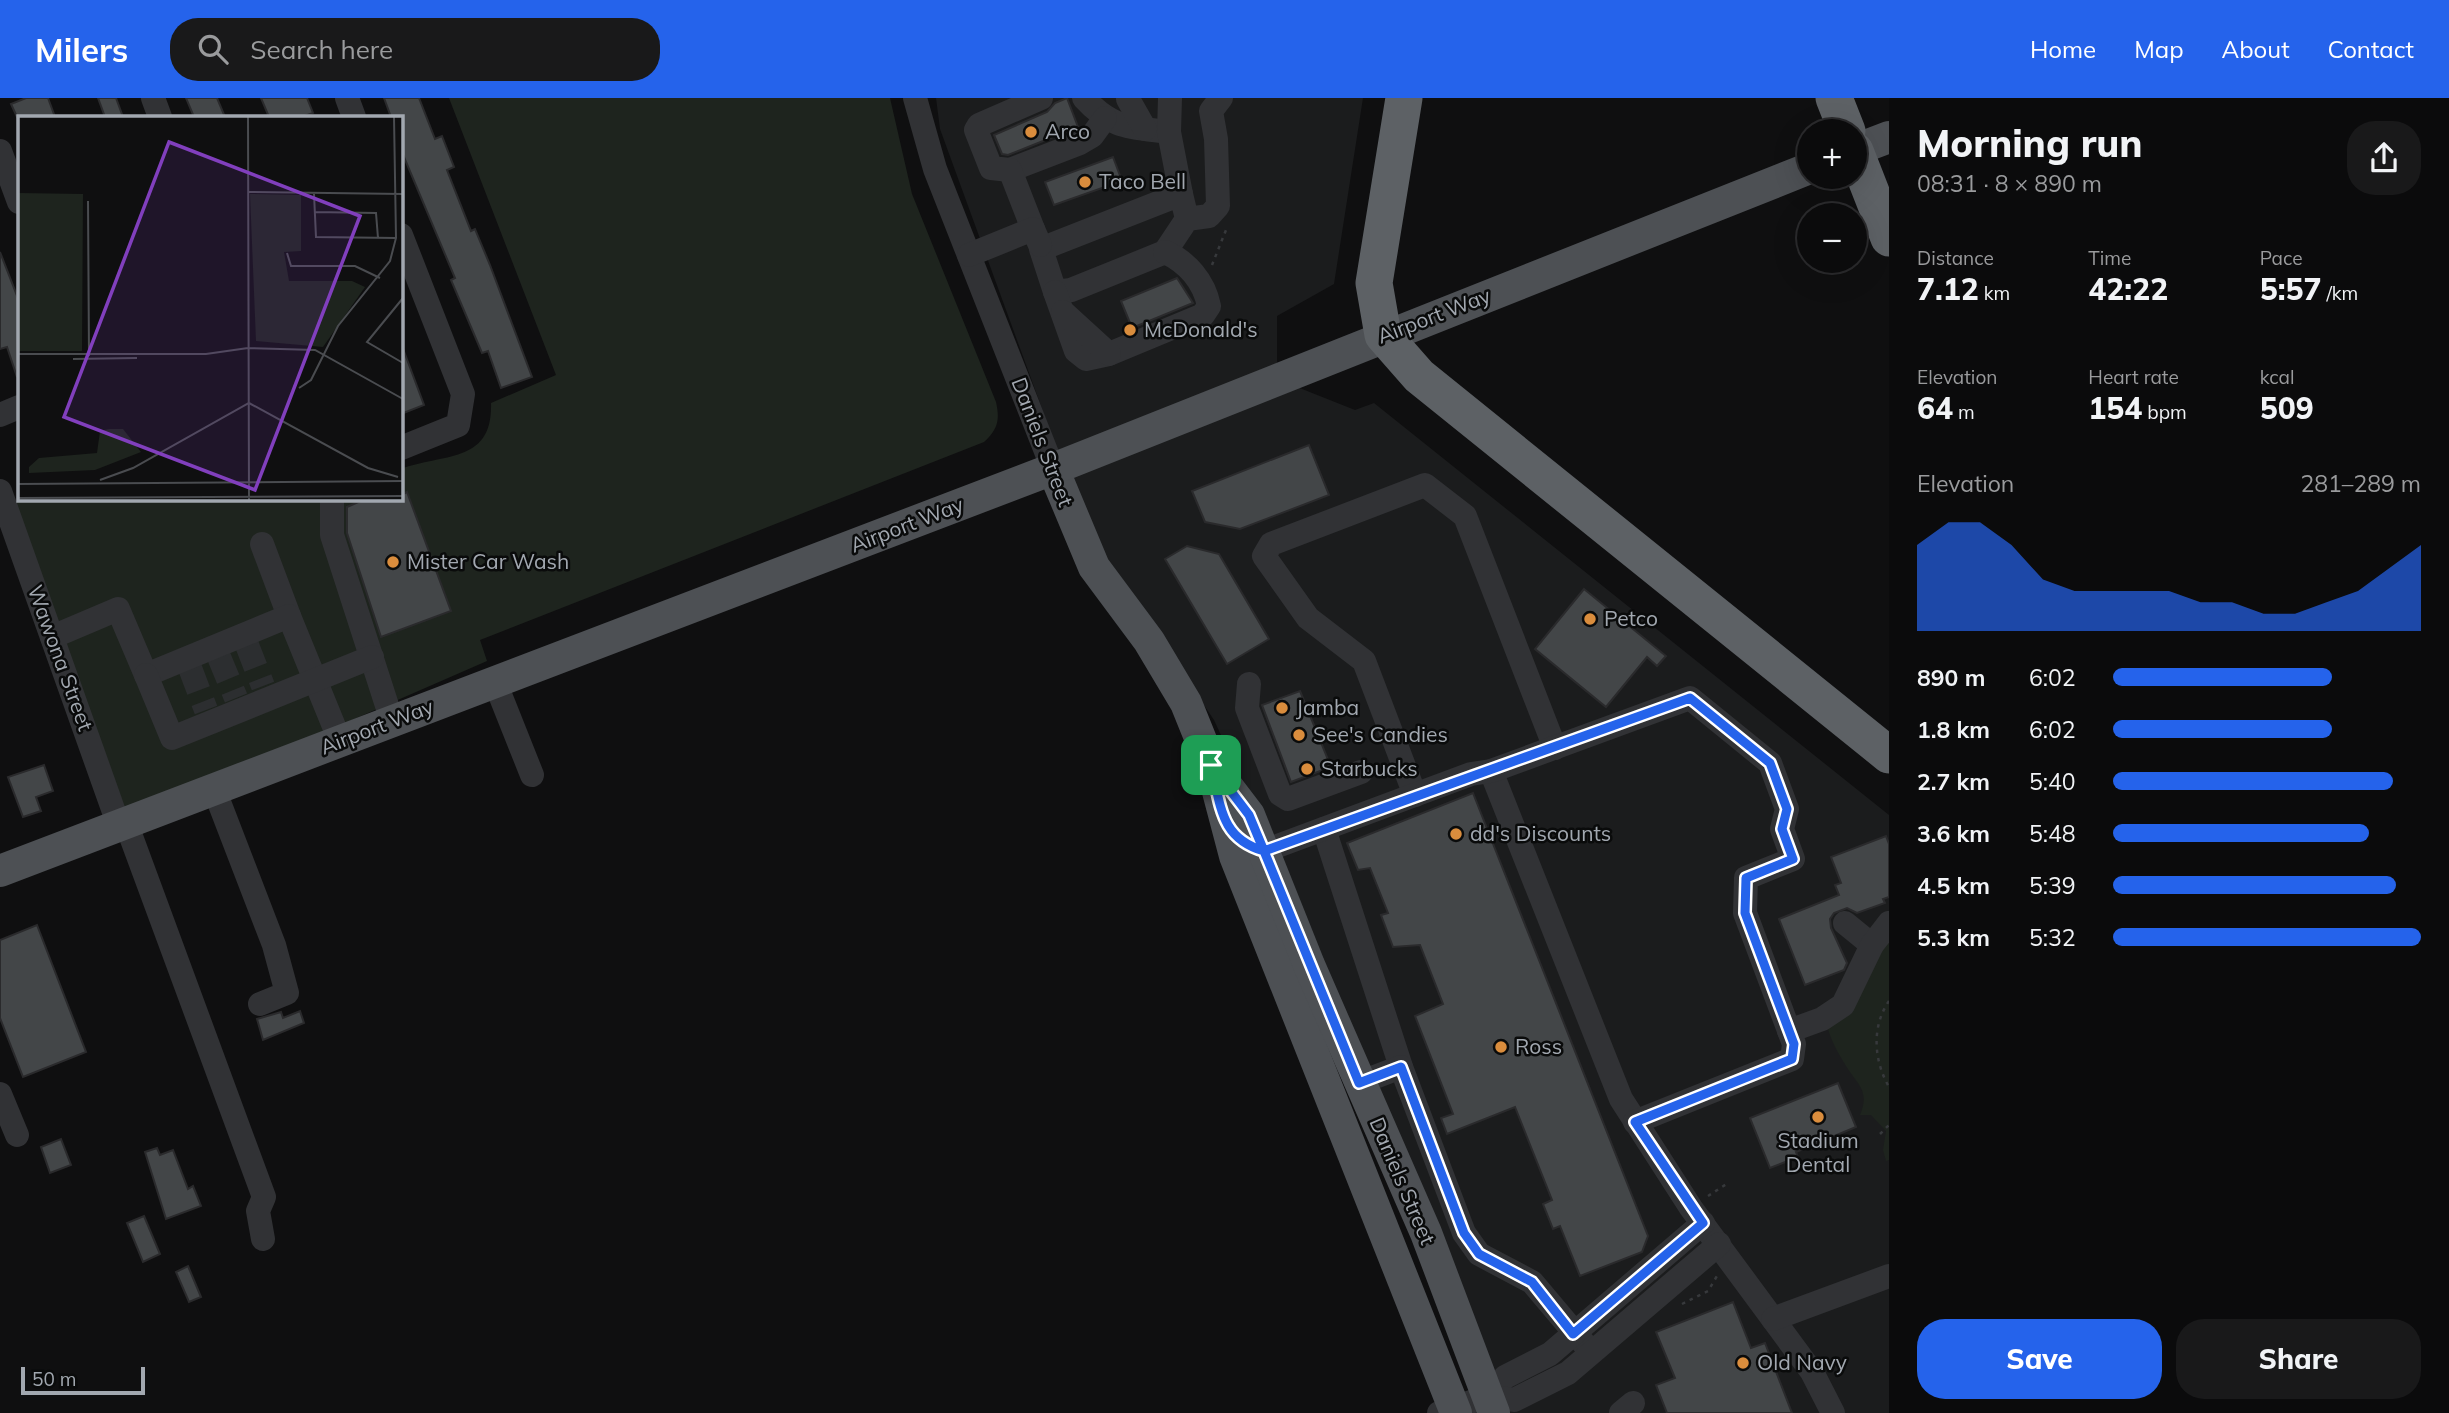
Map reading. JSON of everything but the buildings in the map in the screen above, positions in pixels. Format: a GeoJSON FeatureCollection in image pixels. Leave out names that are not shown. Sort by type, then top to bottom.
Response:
{"type":"FeatureCollection","features":[{"type":"Feature","properties":{"kind":"highway"},"geometry":{"type":"LineString","coordinates":[[1404,98],[1374,283],[1383,335],[1419,376],[1889,755]]}},
{"type":"Feature","properties":{"kind":"highway"},"geometry":{"type":"LineString","coordinates":[[1834,98],[1842,119]]}},
{"type":"Feature","properties":{"kind":"highway"},"geometry":{"type":"LineString","coordinates":[[1867,182],[1889,238]]}},
{"type":"Feature","properties":{"kind":"main road"},"geometry":{"type":"LineString","coordinates":[[1867,146],[1889,137]]}},
{"type":"Feature","properties":{"kind":"main road","name":"Airport Way"},"geometry":{"type":"LineString","coordinates":[[0,871],[1053,469],[1383,335],[1797,173]]}},
{"type":"Feature","properties":{"kind":"main road","name":"Daniels Street"},"geometry":{"type":"LineString","coordinates":[[1053,469],[1094,567],[1149,642],[1186,703],[1211,765],[1235,856],[1450,1411]]}},
{"type":"Feature","properties":{"kind":"main road","name":"Daniels Street"},"geometry":{"type":"LineString","coordinates":[[1211,765],[1249,815],[1359,1083],[1426,1233],[1491,1405]]}},
{"type":"Feature","properties":{"kind":"street"},"geometry":{"type":"LineString","coordinates":[[153,98],[160,116]]}},
{"type":"Feature","properties":{"kind":"street"},"geometry":{"type":"LineString","coordinates":[[347,98],[354,116]]}},
{"type":"Feature","properties":{"kind":"street","name":"Daniels Street"},"geometry":{"type":"LineString","coordinates":[[915,98],[935,169],[1053,469]]}},
{"type":"Feature","properties":{"kind":"street"},"geometry":{"type":"LineString","coordinates":[[1041,98],[979,125],[976,130],[990,167],[1010,170],[1080,143],[1092,136],[1105,118]]}},
{"type":"Feature","properties":{"kind":"street"},"geometry":{"type":"LineString","coordinates":[[1084,98],[1105,118],[1121,126],[1157,130]]}},
{"type":"Feature","properties":{"kind":"street"},"geometry":{"type":"LineString","coordinates":[[1157,130],[1170,98]]}},
{"type":"Feature","properties":{"kind":"street"},"geometry":{"type":"LineString","coordinates":[[1187,219],[1209,216],[1218,206],[1216,139],[1211,111],[1221,98]]}},
{"type":"Feature","properties":{"kind":"street"},"geometry":{"type":"LineString","coordinates":[[1058,300],[1071,289],[1165,252],[1187,219],[1181,194],[1157,130],[1128,99]]}},
{"type":"Feature","properties":{"kind":"street"},"geometry":{"type":"LineString","coordinates":[[0,151],[18,198]]}},
{"type":"Feature","properties":{"kind":"street"},"geometry":{"type":"LineString","coordinates":[[1010,170],[1076,351],[1086,359],[1109,354],[1203,315],[1209,306],[1206,291],[1182,260],[1165,252]]}},
{"type":"Feature","properties":{"kind":"street"},"geometry":{"type":"LineString","coordinates":[[969,255],[1037,239],[1181,194]]}},
{"type":"Feature","properties":{"kind":"street"},"geometry":{"type":"LineString","coordinates":[[402,238],[463,394],[458,425],[402,448]]}},
{"type":"Feature","properties":{"kind":"street"},"geometry":{"type":"LineString","coordinates":[[0,415],[18,407]]}},
{"type":"Feature","properties":{"kind":"street"},"geometry":{"type":"LineString","coordinates":[[1415,795],[1364,661],[1308,618],[1264,556],[1271,544],[1425,485],[1465,516],[1555,748]]}},
{"type":"Feature","properties":{"kind":"street","name":"Wawona Street"},"geometry":{"type":"LineString","coordinates":[[0,491],[52,637],[264,1198],[258,1211],[263,1239]]}},
{"type":"Feature","properties":{"kind":"street"},"geometry":{"type":"LineString","coordinates":[[332,500],[332,535],[392,721]]}},
{"type":"Feature","properties":{"kind":"street"},"geometry":{"type":"LineString","coordinates":[[261,544],[340,741]]}},
{"type":"Feature","properties":{"kind":"street"},"geometry":{"type":"LineString","coordinates":[[52,637],[118,609],[172,738],[208,716],[266,692],[372,657]]}},
{"type":"Feature","properties":{"kind":"street"},"geometry":{"type":"LineString","coordinates":[[146,675],[217,652],[245,640],[289,615]]}},
{"type":"Feature","properties":{"kind":"street"},"geometry":{"type":"LineString","coordinates":[[495,682],[532,775]]}},
{"type":"Feature","properties":{"kind":"street"},"geometry":{"type":"LineString","coordinates":[[1250,684],[1247,708],[1280,794],[1288,799],[1361,772]]}},
{"type":"Feature","properties":{"kind":"street"},"geometry":{"type":"LineString","coordinates":[[1227,827],[1243,845],[1264,851],[1471,774],[1491,771],[1690,698],[1770,763],[1787,809],[1782,829],[1793,859],[1746,878],[1745,913],[1794,1044],[1792,1059],[1635,1122]]}},
{"type":"Feature","properties":{"kind":"street"},"geometry":{"type":"LineString","coordinates":[[1491,771],[1621,1099],[1697,1215],[1812,1372],[1833,1413]]}},
{"type":"Feature","properties":{"kind":"street"},"geometry":{"type":"LineString","coordinates":[[214,789],[275,945],[287,993],[260,1004]]}},
{"type":"Feature","properties":{"kind":"street"},"geometry":{"type":"LineString","coordinates":[[1324,829],[1401,1067],[1464,1233],[1479,1254],[1532,1282],[1573,1334],[1591,1352]]}},
{"type":"Feature","properties":{"kind":"street"},"geometry":{"type":"LineString","coordinates":[[1845,923],[1872,945]]}},
{"type":"Feature","properties":{"kind":"street"},"geometry":{"type":"LineString","coordinates":[[1789,1031],[1833,1014],[1843,1005],[1872,945],[1889,923]]}},
{"type":"Feature","properties":{"kind":"street"},"geometry":{"type":"LineString","coordinates":[[1359,1083],[1401,1067]]}},
{"type":"Feature","properties":{"kind":"street"},"geometry":{"type":"LineString","coordinates":[[0,1094],[17,1135]]}},
{"type":"Feature","properties":{"kind":"street"},"geometry":{"type":"LineString","coordinates":[[1491,1405],[1505,1377],[1550,1354],[1697,1215]]}},
{"type":"Feature","properties":{"kind":"street"},"geometry":{"type":"LineString","coordinates":[[1450,1411],[1514,1400],[1568,1373],[1719,1244]]}},
{"type":"Feature","properties":{"kind":"street"},"geometry":{"type":"LineString","coordinates":[[1773,1319],[1889,1276]]}},
{"type":"Feature","properties":{"kind":"path"},"geometry":{"type":"LineString","coordinates":[[1889,1001],[1876,1037],[1881,1072],[1889,1087]]}},
{"type":"Feature","properties":{"kind":"path"},"geometry":{"type":"LineString","coordinates":[[1880,1134],[1889,1125]]}},
{"type":"Feature","properties":{"kind":"path"},"geometry":{"type":"LineString","coordinates":[[1697,1215],[1728,1183]]}},
{"type":"Feature","properties":{"kind":"path"},"geometry":{"type":"LineString","coordinates":[[1673,1308],[1707,1291],[1718,1274],[1726,1282]]}},
{"type":"Feature","properties":{"kind":"shaded area"},"geometry":{"type":"Polygon","coordinates":[[[449,98],[890,98],[912,194],[996,402],[998,419],[992,433],[984,442],[480,640],[487,661],[251,764],[125,809],[14,502],[402,500],[402,469],[462,453],[474,446],[484,437],[491,403],[556,375],[449,98]]]}},
{"type":"Feature","properties":{"kind":"shaded area"},"geometry":{"type":"Polygon","coordinates":[[[936,98],[1363,98],[1334,284],[1277,316],[1277,371],[1060,458],[940,129],[936,98]]]}},
{"type":"Feature","properties":{"kind":"shaded area"},"geometry":{"type":"Polygon","coordinates":[[[1282,381],[1355,410],[1374,403],[1889,815],[1889,1413],[1501,1413],[1265,831],[1214,720],[1107,562],[1069,476],[1282,381]]]}},
{"type":"Feature","properties":{"kind":"shaded area"},"geometry":{"type":"Polygon","coordinates":[[[1889,930],[1889,1160],[1886,1161],[1883,1150],[1886,1131],[1871,1115],[1860,1115],[1863,1094],[1837,1051],[1827,1025],[1889,930]]]}},
{"type":"Feature","properties":{"kind":"tunnel"},"geometry":{"type":"LineString","coordinates":[[247,645],[263,686]]}},
{"type":"Feature","properties":{"kind":"tunnel"},"geometry":{"type":"LineString","coordinates":[[219,657],[236,698]]}},
{"type":"Feature","properties":{"kind":"tunnel"},"geometry":{"type":"LineString","coordinates":[[190,668],[206,710]]}},
{"type":"Feature","properties":{"kind":"place","name":"Arco"},"geometry":{"type":"Point","coordinates":[1031,132]}},
{"type":"Feature","properties":{"kind":"place","name":"Taco Bell"},"geometry":{"type":"Point","coordinates":[1085,182]}},
{"type":"Feature","properties":{"kind":"place","name":"McDonald's"},"geometry":{"type":"Point","coordinates":[1130,330]}},
{"type":"Feature","properties":{"kind":"place","name":"Mister Car Wash"},"geometry":{"type":"Point","coordinates":[393,562]}},
{"type":"Feature","properties":{"kind":"place","name":"Petco"},"geometry":{"type":"Point","coordinates":[1590,619]}},
{"type":"Feature","properties":{"kind":"place","name":"Jamba"},"geometry":{"type":"Point","coordinates":[1282,708]}},
{"type":"Feature","properties":{"kind":"place","name":"See's Candies"},"geometry":{"type":"Point","coordinates":[1299,735]}},
{"type":"Feature","properties":{"kind":"place","name":"Starbucks"},"geometry":{"type":"Point","coordinates":[1307,769]}},
{"type":"Feature","properties":{"kind":"place","name":"dd's Discounts"},"geometry":{"type":"Point","coordinates":[1456,834]}},
{"type":"Feature","properties":{"kind":"place","name":"Ross"},"geometry":{"type":"Point","coordinates":[1501,1047]}},
{"type":"Feature","properties":{"kind":"place","name":"Stadium Dental"},"geometry":{"type":"Point","coordinates":[1818,1117]}},
{"type":"Feature","properties":{"kind":"place","name":"Old Navy"},"geometry":{"type":"Point","coordinates":[1743,1363]}},
{"type":"Feature","properties":{"kind":"route"},"geometry":{"type":"LineString","coordinates":[[1211,765],[1227,827],[1243,845],[1264,851],[1359,1083],[1401,1067],[1464,1233],[1479,1254],[1532,1282],[1573,1334],[1703,1223],[1635,1122],[1792,1059],[1794,1044],[1745,913],[1746,878],[1793,859],[1782,829],[1787,809],[1770,763],[1690,698],[1491,771],[1471,774],[1264,851],[1249,815],[1211,765]]}}]}
